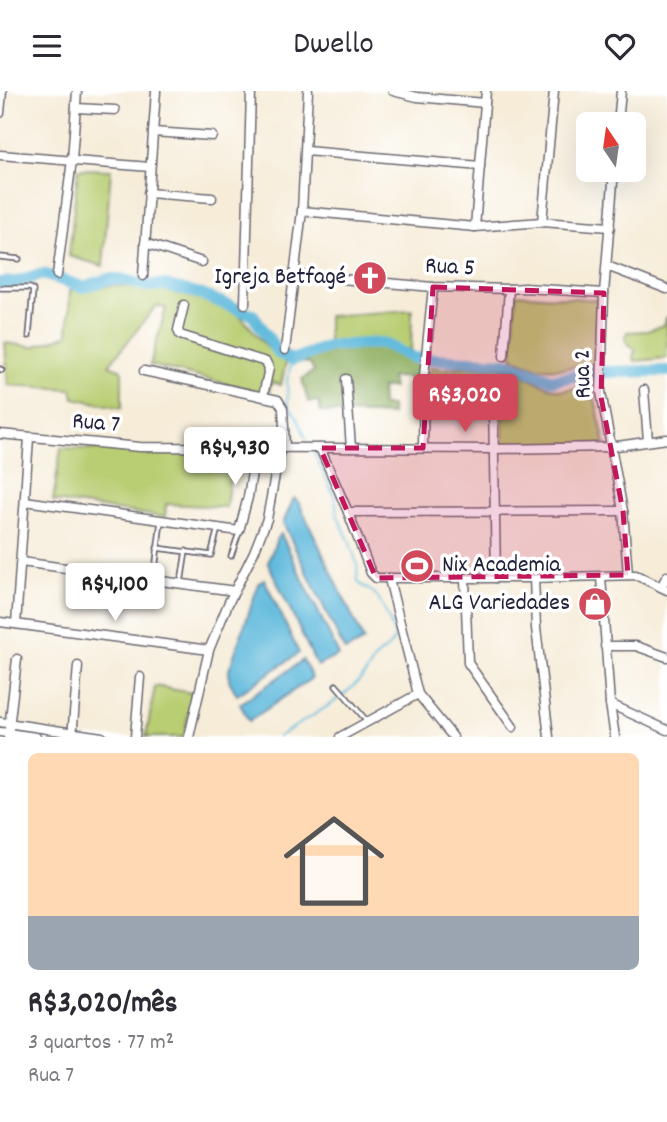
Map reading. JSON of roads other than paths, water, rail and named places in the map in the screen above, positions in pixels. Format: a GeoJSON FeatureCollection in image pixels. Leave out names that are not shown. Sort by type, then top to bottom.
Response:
{"type":"FeatureCollection","features":[{"type":"Feature","properties":{"kind":"street"},"geometry":{"type":"LineString","coordinates":[[0,113],[2,91]]}},
{"type":"Feature","properties":{"kind":"street"},"geometry":{"type":"LineString","coordinates":[[57,275],[72,160],[77,91]]}},
{"type":"Feature","properties":{"kind":"street"},"geometry":{"type":"LineString","coordinates":[[143,276],[156,91]]}},
{"type":"Feature","properties":{"kind":"street"},"geometry":{"type":"LineString","coordinates":[[245,305],[251,91]]}},
{"type":"Feature","properties":{"kind":"street"},"geometry":{"type":"LineString","coordinates":[[285,350],[302,211],[308,91]]}},
{"type":"Feature","properties":{"kind":"street"},"geometry":{"type":"LineString","coordinates":[[393,91],[417,97],[485,103]]}},
{"type":"Feature","properties":{"kind":"street"},"geometry":{"type":"LineString","coordinates":[[475,227],[486,91]]}},
{"type":"Feature","properties":{"kind":"street"},"geometry":{"type":"LineString","coordinates":[[542,222],[554,91]]}},
{"type":"Feature","properties":{"kind":"street"},"geometry":{"type":"LineString","coordinates":[[619,112],[621,91]]}},
{"type":"Feature","properties":{"kind":"street"},"geometry":{"type":"LineString","coordinates":[[76,108],[115,110]]}},
{"type":"Feature","properties":{"kind":"street"},"geometry":{"type":"LineString","coordinates":[[153,132],[212,136]]}},
{"type":"Feature","properties":{"kind":"street"},"geometry":{"type":"LineString","coordinates":[[306,151],[480,166]]}},
{"type":"Feature","properties":{"kind":"street"},"geometry":{"type":"LineString","coordinates":[[0,155],[149,167]]}},
{"type":"Feature","properties":{"kind":"street","name":"Rua 2"},"geometry":{"type":"LineString","coordinates":[[613,182],[604,293],[601,381],[610,447],[623,511],[628,575]]}},
{"type":"Feature","properties":{"kind":"street"},"geometry":{"type":"LineString","coordinates":[[148,193],[212,198]]}},
{"type":"Feature","properties":{"kind":"street"},"geometry":{"type":"LineString","coordinates":[[302,211],[475,227],[542,222],[610,227]]}},
{"type":"Feature","properties":{"kind":"street"},"geometry":{"type":"LineString","coordinates":[[145,243],[202,262]]}},
{"type":"Feature","properties":{"kind":"street"},"geometry":{"type":"LineString","coordinates":[[607,266],[667,289]]}},
{"type":"Feature","properties":{"kind":"street","name":"Rua 5"},"geometry":{"type":"LineString","coordinates":[[295,275],[433,287],[525,288],[604,293]]}},
{"type":"Feature","properties":{"kind":"street"},"geometry":{"type":"LineString","coordinates":[[423,448],[424,369],[428,353],[433,287]]}},
{"type":"Feature","properties":{"kind":"street"},"geometry":{"type":"LineString","coordinates":[[504,356],[509,289]]}},
{"type":"Feature","properties":{"kind":"street"},"geometry":{"type":"LineString","coordinates":[[184,305],[177,330],[180,335],[266,362],[269,368],[263,397]]}},
{"type":"Feature","properties":{"kind":"street"},"geometry":{"type":"LineString","coordinates":[[144,371],[278,400],[282,404],[282,448],[267,519],[209,650],[189,737]]}},
{"type":"Feature","properties":{"kind":"street"},"geometry":{"type":"LineString","coordinates":[[346,379],[351,448]]}},
{"type":"Feature","properties":{"kind":"street"},"geometry":{"type":"LineString","coordinates":[[644,390],[648,441]]}},
{"type":"Feature","properties":{"kind":"street"},"geometry":{"type":"LineString","coordinates":[[494,400],[496,578]]}},
{"type":"Feature","properties":{"kind":"street","name":"Rua 7"},"geometry":{"type":"LineString","coordinates":[[0,434],[140,447],[256,448],[610,447],[667,439]]}},
{"type":"Feature","properties":{"kind":"street"},"geometry":{"type":"LineString","coordinates":[[16,624],[29,438]]}},
{"type":"Feature","properties":{"kind":"street"},"geometry":{"type":"LineString","coordinates":[[25,501],[239,531],[256,448]]}},
{"type":"Feature","properties":{"kind":"street"},"geometry":{"type":"LineString","coordinates":[[320,448],[371,573],[377,578],[636,575],[664,588],[667,576]]}},
{"type":"Feature","properties":{"kind":"street"},"geometry":{"type":"LineString","coordinates":[[348,512],[623,511]]}},
{"type":"Feature","properties":{"kind":"street"},"geometry":{"type":"LineString","coordinates":[[21,562],[235,591]]}},
{"type":"Feature","properties":{"kind":"street"},"geometry":{"type":"LineString","coordinates":[[601,577],[610,704],[615,737]]}},
{"type":"Feature","properties":{"kind":"street"},"geometry":{"type":"LineString","coordinates":[[534,578],[536,628],[550,737]]}},
{"type":"Feature","properties":{"kind":"street"},"geometry":{"type":"LineString","coordinates":[[389,579],[418,694],[448,735]]}},
{"type":"Feature","properties":{"kind":"street"},"geometry":{"type":"LineString","coordinates":[[465,579],[468,663],[513,727]]}},
{"type":"Feature","properties":{"kind":"street"},"geometry":{"type":"LineString","coordinates":[[0,622],[209,650]]}},
{"type":"Feature","properties":{"kind":"street"},"geometry":{"type":"LineString","coordinates":[[605,646],[636,646],[667,657]]}},
{"type":"Feature","properties":{"kind":"street"},"geometry":{"type":"LineString","coordinates":[[17,659],[10,724],[6,734],[36,737]]}},
{"type":"Feature","properties":{"kind":"street"},"geometry":{"type":"LineString","coordinates":[[72,735],[78,666]]}},
{"type":"Feature","properties":{"kind":"street"},"geometry":{"type":"LineString","coordinates":[[135,737],[140,677]]}},
{"type":"Feature","properties":{"kind":"street"},"geometry":{"type":"LineString","coordinates":[[340,737],[418,694]]}},
{"type":"Feature","properties":{"kind":"street"},"geometry":{"type":"LineString","coordinates":[[610,704],[667,730]]}},
{"type":"Feature","properties":{"kind":"street"},"geometry":{"type":"LineString","coordinates":[[0,722],[72,735],[102,737]]}},
{"type":"Feature","properties":{"kind":"lane"},"geometry":{"type":"LineString","coordinates":[[0,257],[19,259]]}},
{"type":"Feature","properties":{"kind":"lane"},"geometry":{"type":"LineString","coordinates":[[0,288],[33,290],[29,336]]}},
{"type":"Feature","properties":{"kind":"lane"},"geometry":{"type":"LineString","coordinates":[[153,580],[161,521]]}},
{"type":"Feature","properties":{"kind":"lane"},"geometry":{"type":"LineString","coordinates":[[157,548],[211,555],[218,528]]}},
{"type":"Feature","properties":{"kind":"lane"},"geometry":{"type":"LineString","coordinates":[[232,555],[239,531]]}},
{"type":"Feature","properties":{"kind":"lane"},"geometry":{"type":"LineString","coordinates":[[180,584],[186,551]]}},
{"type":"Feature","properties":{"kind":"lane"},"geometry":{"type":"LineString","coordinates":[[336,685],[368,722]]}},
{"type":"Feature","properties":{"kind":"water"},"geometry":{"type":"Polygon","coordinates":[[[294,498],[299,503],[364,641],[345,651],[283,523],[294,498]]]}},
{"type":"Feature","properties":{"kind":"water"},"geometry":{"type":"Polygon","coordinates":[[[281,534],[339,655],[317,666],[268,563],[281,534]]]}},
{"type":"Feature","properties":{"kind":"water"},"geometry":{"type":"Polygon","coordinates":[[[264,579],[299,653],[237,695],[229,680],[229,670],[259,583],[264,579]]]}},
{"type":"Feature","properties":{"kind":"water"},"geometry":{"type":"Polygon","coordinates":[[[303,660],[312,678],[249,721],[240,704],[303,660]]]}},
{"type":"Feature","properties":{"kind":"waterway"},"geometry":{"type":"LineString","coordinates":[[0,283],[17,282],[43,274],[83,287],[109,279],[120,279],[197,293],[253,315],[278,353],[292,360],[330,346],[383,343],[413,358],[506,363],[553,380],[595,372],[667,371]]}},
{"type":"Feature","properties":{"kind":"waterway"},"geometry":{"type":"LineString","coordinates":[[292,360],[287,381],[288,405],[307,440]]}},
{"type":"Feature","properties":{"kind":"waterway"},"geometry":{"type":"LineString","coordinates":[[278,737],[357,683],[378,656],[390,646],[395,635],[376,595],[358,582],[357,564],[338,517],[335,498],[314,453]]}},
{"type":"Feature","properties":{"kind":"place","name":"Igreja Betfagé"},"geometry":{"type":"Point","coordinates":[370,278]}},
{"type":"Feature","properties":{"kind":"place","name":"Nix Academia"},"geometry":{"type":"Point","coordinates":[417,566]}},
{"type":"Feature","properties":{"kind":"place","name":"ALG Variedades"},"geometry":{"type":"Point","coordinates":[595,604]}}]}
